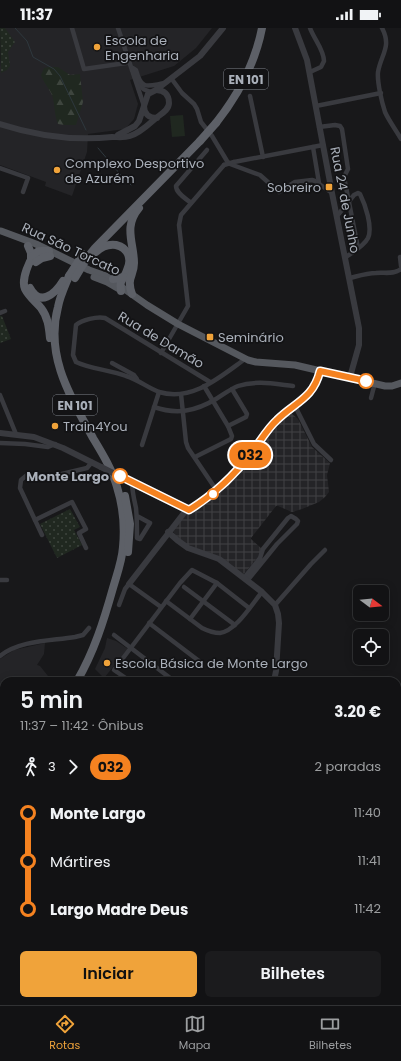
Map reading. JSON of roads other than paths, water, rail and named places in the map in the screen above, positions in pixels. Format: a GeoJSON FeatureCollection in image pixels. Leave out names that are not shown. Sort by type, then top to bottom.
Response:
{"type":"FeatureCollection","features":[{"type":"Feature","properties":{"kind":"highway","name":"EN 101"},"geometry":{"type":"LineString","coordinates":[[214,122],[242,78],[250,57],[258,28]]}},
{"type":"Feature","properties":{"kind":"highway","name":"EN 101"},"geometry":{"type":"LineString","coordinates":[[85,256],[95,248],[144,198],[198,140],[235,97],[246,79],[254,58],[262,28]]}},
{"type":"Feature","properties":{"kind":"highway","name":"EN 101"},"geometry":{"type":"LineString","coordinates":[[79,677],[96,641],[106,614],[121,562],[124,529],[122,505],[113,476],[62,380],[56,357],[54,326],[57,307],[72,277],[85,256],[198,140]]}},
{"type":"Feature","properties":{"kind":"highway"},"geometry":{"type":"LineString","coordinates":[[117,285],[127,277],[134,264],[130,227],[144,198]]}},
{"type":"Feature","properties":{"kind":"highway"},"geometry":{"type":"LineString","coordinates":[[85,256],[90,258],[103,247],[110,245],[121,247],[127,252],[130,258],[127,277],[132,294]]}},
{"type":"Feature","properties":{"kind":"highway"},"geometry":{"type":"LineString","coordinates":[[34,247],[50,254]]}},
{"type":"Feature","properties":{"kind":"highway"},"geometry":{"type":"LineString","coordinates":[[34,247],[31,253],[34,261]]}},
{"type":"Feature","properties":{"kind":"highway"},"geometry":{"type":"LineString","coordinates":[[34,247],[34,261],[28,281],[31,290],[36,296],[44,297],[51,295],[57,290],[65,278],[72,277]]}},
{"type":"Feature","properties":{"kind":"highway"},"geometry":{"type":"LineString","coordinates":[[50,254],[34,261],[25,275],[25,287],[28,294],[46,316],[57,372],[63,385],[69,393]]}},
{"type":"Feature","properties":{"kind":"highway","name":"EN 101"},"geometry":{"type":"LineString","coordinates":[[72,277],[61,308],[58,326],[60,355],[70,387],[119,477],[128,509],[130,524],[127,557],[100,643],[80,677]]}},
{"type":"Feature","properties":{"kind":"main road","name":"Rua São Torcato"},"geometry":{"type":"LineString","coordinates":[[1,231],[34,247]]}},
{"type":"Feature","properties":{"kind":"main road","name":"Rua São Torcato"},"geometry":{"type":"LineString","coordinates":[[50,254],[117,285],[178,324],[245,359],[254,362],[295,365],[389,386],[400,385]]}},
{"type":"Feature","properties":{"kind":"main road","name":"Rua São Torcato"},"geometry":{"type":"LineString","coordinates":[[117,285],[145,308],[169,318]]}},
{"type":"Feature","properties":{"kind":"street"},"geometry":{"type":"LineString","coordinates":[[72,28],[84,69],[126,63],[129,60]]}},
{"type":"Feature","properties":{"kind":"street"},"geometry":{"type":"LineString","coordinates":[[0,124],[28,133],[62,138],[83,139],[130,136],[136,134],[157,118],[169,106],[169,98],[166,93],[161,90],[143,90],[140,86],[118,28]]}},
{"type":"Feature","properties":{"kind":"street"},"geometry":{"type":"LineString","coordinates":[[115,137],[135,126],[139,121],[148,94],[200,56],[222,28]]}},
{"type":"Feature","properties":{"kind":"street","name":"Rua 24 de Junho"},"geometry":{"type":"LineString","coordinates":[[295,28],[306,54],[310,72],[332,193],[358,318],[360,334],[350,378]]}},
{"type":"Feature","properties":{"kind":"street"},"geometry":{"type":"LineString","coordinates":[[310,28],[313,37],[323,53],[324,61],[319,68],[310,72]]}},
{"type":"Feature","properties":{"kind":"street"},"geometry":{"type":"LineString","coordinates":[[382,28],[386,35],[387,44],[378,72],[381,93],[385,112],[401,139]]}},
{"type":"Feature","properties":{"kind":"street"},"geometry":{"type":"LineString","coordinates":[[133,69],[144,110],[148,116],[157,118]]}},
{"type":"Feature","properties":{"kind":"street"},"geometry":{"type":"LineString","coordinates":[[166,93],[167,86],[171,78]]}},
{"type":"Feature","properties":{"kind":"street"},"geometry":{"type":"LineString","coordinates":[[171,78],[182,93],[194,104],[203,126],[212,136],[221,154],[230,164],[260,176],[279,192],[295,182],[312,180],[319,183],[332,193]]}},
{"type":"Feature","properties":{"kind":"street"},"geometry":{"type":"LineString","coordinates":[[139,81],[144,85],[149,86],[165,83]]}},
{"type":"Feature","properties":{"kind":"street"},"geometry":{"type":"LineString","coordinates":[[316,106],[381,93]]}},
{"type":"Feature","properties":{"kind":"street"},"geometry":{"type":"LineString","coordinates":[[250,96],[263,157]]}},
{"type":"Feature","properties":{"kind":"street"},"geometry":{"type":"LineString","coordinates":[[320,127],[337,125],[342,129],[348,169],[344,177],[358,248]]}},
{"type":"Feature","properties":{"kind":"street"},"geometry":{"type":"LineString","coordinates":[[161,353],[187,310],[188,301],[179,225],[181,215],[224,164],[323,145]]}},
{"type":"Feature","properties":{"kind":"street","name":"Rua 24 de Junho"},"geometry":{"type":"LineString","coordinates":[[313,147],[319,183]]}},
{"type":"Feature","properties":{"kind":"street"},"geometry":{"type":"LineString","coordinates":[[191,203],[177,192],[176,186],[207,150]]}},
{"type":"Feature","properties":{"kind":"street"},"geometry":{"type":"LineString","coordinates":[[0,168],[28,178],[23,192]]}},
{"type":"Feature","properties":{"kind":"street"},"geometry":{"type":"LineString","coordinates":[[338,216],[354,195],[358,193],[360,194],[366,209],[369,234],[365,243],[346,257]]}},
{"type":"Feature","properties":{"kind":"street"},"geometry":{"type":"LineString","coordinates":[[350,278],[376,273],[388,274],[399,271],[401,268],[400,257]]}},
{"type":"Feature","properties":{"kind":"street","name":"Rua de Damão"},"geometry":{"type":"LineString","coordinates":[[138,379],[76,362],[74,359],[73,350],[75,329],[78,324],[97,318],[105,318],[210,382]]}},
{"type":"Feature","properties":{"kind":"street"},"geometry":{"type":"LineString","coordinates":[[112,363],[134,375],[159,392],[181,394],[195,391],[245,359]]}},
{"type":"Feature","properties":{"kind":"street"},"geometry":{"type":"LineString","coordinates":[[119,605],[125,589],[184,513],[217,491],[240,467],[276,421],[314,388],[320,371]]}},
{"type":"Feature","properties":{"kind":"street"},"geometry":{"type":"LineString","coordinates":[[154,407],[166,411],[183,412],[199,408],[239,385],[252,383],[293,386]]}},
{"type":"Feature","properties":{"kind":"street"},"geometry":{"type":"LineString","coordinates":[[371,398],[375,383]]}},
{"type":"Feature","properties":{"kind":"street"},"geometry":{"type":"LineString","coordinates":[[194,457],[231,439],[232,434],[204,386]]}},
{"type":"Feature","properties":{"kind":"street"},"geometry":{"type":"LineString","coordinates":[[228,426],[246,417],[247,414],[232,389]]}},
{"type":"Feature","properties":{"kind":"street"},"geometry":{"type":"LineString","coordinates":[[142,445],[159,392]]}},
{"type":"Feature","properties":{"kind":"street"},"geometry":{"type":"LineString","coordinates":[[181,394],[186,442],[188,448],[217,491]]}},
{"type":"Feature","properties":{"kind":"street"},"geometry":{"type":"LineString","coordinates":[[0,395],[16,434]]}},
{"type":"Feature","properties":{"kind":"street"},"geometry":{"type":"LineString","coordinates":[[294,406],[314,444],[331,460]]}},
{"type":"Feature","properties":{"kind":"street"},"geometry":{"type":"LineString","coordinates":[[0,433],[34,437],[55,444],[189,510]]}},
{"type":"Feature","properties":{"kind":"street"},"geometry":{"type":"LineString","coordinates":[[0,443],[48,447],[55,444]]}},
{"type":"Feature","properties":{"kind":"street"},"geometry":{"type":"LineString","coordinates":[[42,535],[20,488],[21,480],[27,476],[50,476],[87,468],[92,462]]}},
{"type":"Feature","properties":{"kind":"street"},"geometry":{"type":"LineString","coordinates":[[130,481],[137,516],[137,538],[140,539],[150,524],[137,516]]}},
{"type":"Feature","properties":{"kind":"street"},"geometry":{"type":"LineString","coordinates":[[36,520],[72,502],[86,529],[79,533],[86,548]]}},
{"type":"Feature","properties":{"kind":"street"},"geometry":{"type":"LineString","coordinates":[[291,516],[296,519],[298,521],[297,524],[277,544],[246,580],[260,558],[263,549],[288,518],[291,516]]}},
{"type":"Feature","properties":{"kind":"street"},"geometry":{"type":"LineString","coordinates":[[168,532],[188,548],[219,559],[262,592],[275,605],[279,623],[275,677]]}},
{"type":"Feature","properties":{"kind":"street"},"geometry":{"type":"LineString","coordinates":[[275,605],[325,550]]}},
{"type":"Feature","properties":{"kind":"street"},"geometry":{"type":"LineString","coordinates":[[124,677],[114,670],[188,572],[192,570],[217,583],[249,608]]}},
{"type":"Feature","properties":{"kind":"street"},"geometry":{"type":"LineString","coordinates":[[0,580],[7,580]]}},
{"type":"Feature","properties":{"kind":"street"},"geometry":{"type":"LineString","coordinates":[[190,619],[217,583]]}},
{"type":"Feature","properties":{"kind":"street"},"geometry":{"type":"LineString","coordinates":[[129,584],[161,607]]}},
{"type":"Feature","properties":{"kind":"street"},"geometry":{"type":"LineString","coordinates":[[184,586],[235,625]]}},
{"type":"Feature","properties":{"kind":"street"},"geometry":{"type":"LineString","coordinates":[[166,601],[202,628],[208,631],[220,633],[235,625],[262,592]]}},
{"type":"Feature","properties":{"kind":"street"},"geometry":{"type":"LineString","coordinates":[[149,623],[199,661]]}},
{"type":"Feature","properties":{"kind":"street"},"geometry":{"type":"LineString","coordinates":[[0,656],[11,648],[75,637],[83,634],[90,628]]}},
{"type":"Feature","properties":{"kind":"street"},"geometry":{"type":"LineString","coordinates":[[114,635],[169,677]]}},
{"type":"Feature","properties":{"kind":"waterway"},"geometry":{"type":"LineString","coordinates":[[15,28],[27,41],[33,57],[54,69],[60,76],[86,130]]}},
{"type":"Feature","properties":{"kind":"waterway"},"geometry":{"type":"LineString","coordinates":[[98,148],[131,185]]}},
{"type":"Feature","properties":{"kind":"place","name":"Escola de Engenharia"},"geometry":{"type":"Point","coordinates":[97,47]}},
{"type":"Feature","properties":{"kind":"place","name":"Complexo Desportivo de Azurém"},"geometry":{"type":"Point","coordinates":[57,170]}},
{"type":"Feature","properties":{"kind":"place","name":"Sobreiro"},"geometry":{"type":"Point","coordinates":[329,187]}},
{"type":"Feature","properties":{"kind":"place","name":"Seminário"},"geometry":{"type":"Point","coordinates":[210,337]}},
{"type":"Feature","properties":{"kind":"place","name":"Train4You"},"geometry":{"type":"Point","coordinates":[55,426]}},
{"type":"Feature","properties":{"kind":"place","name":"Monte Largo"},"geometry":{"type":"Point","coordinates":[120,476]}},
{"type":"Feature","properties":{"kind":"place","name":"Escola Básica de Monte Largo"},"geometry":{"type":"Point","coordinates":[107,663]}}]}
